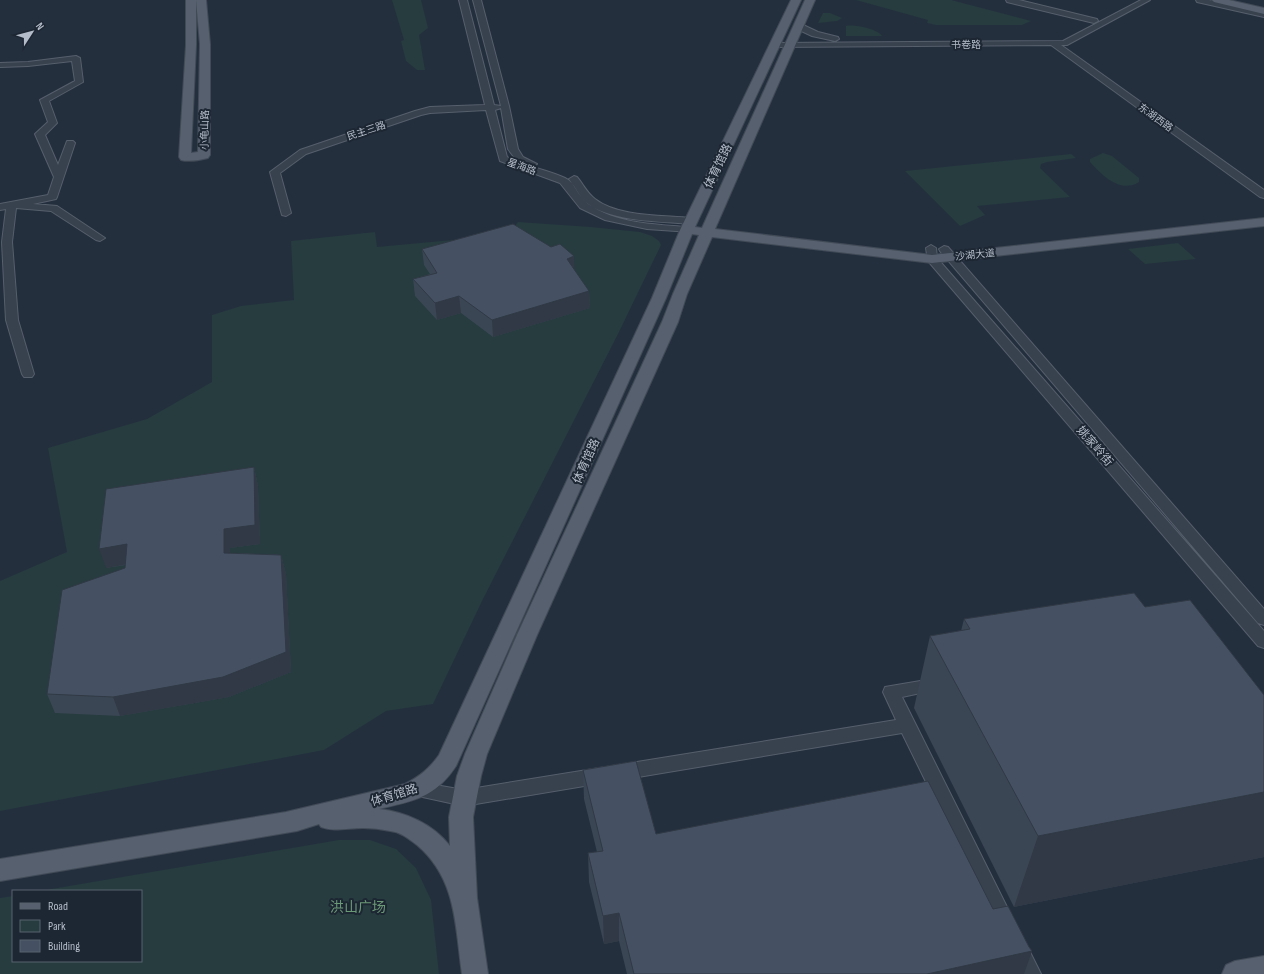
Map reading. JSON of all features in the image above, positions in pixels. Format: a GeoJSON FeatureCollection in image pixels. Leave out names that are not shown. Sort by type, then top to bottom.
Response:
{"type":"FeatureCollection","features":[{"type":"Feature","properties":{"kind":"main road","name":"小龟山路"},"geometry":{"type":"LineString","coordinates":[[191,0],[191,45],[185,157],[204,155],[205,44],[201,0]]}},
{"type":"Feature","properties":{"kind":"main road","name":"体育馆路"},"geometry":{"type":"LineString","coordinates":[[464,898],[461,823],[464,798],[476,754],[537,613],[670,322],[699,227],[776,43],[796,0]]}},
{"type":"Feature","properties":{"kind":"main road","name":"体育馆路"},"geometry":{"type":"LineString","coordinates":[[286,822],[398,796],[418,789],[439,773],[448,760],[660,298],[699,227],[791,43],[810,0]]}},
{"type":"Feature","properties":{"kind":"main road"},"geometry":{"type":"LineString","coordinates":[[1217,0],[1264,11]]}},
{"type":"Feature","properties":{"kind":"main road"},"geometry":{"type":"LineString","coordinates":[[1234,0],[1264,7]]}},
{"type":"Feature","properties":{"kind":"main road","name":"沙湖大道"},"geometry":{"type":"LineString","coordinates":[[940,253],[1264,215]]}},
{"type":"Feature","properties":{"kind":"main road","name":"沙湖大道"},"geometry":{"type":"LineString","coordinates":[[699,227],[940,253],[1264,222]]}},
{"type":"Feature","properties":{"kind":"main road"},"geometry":{"type":"LineString","coordinates":[[0,870],[286,822],[364,818],[382,819],[404,824],[426,837],[443,855],[457,880],[464,898],[475,974]]}},
{"type":"Feature","properties":{"kind":"main road"},"geometry":{"type":"LineString","coordinates":[[1235,974],[1264,968]]}},
{"type":"Feature","properties":{"kind":"street","name":"星海路"},"geometry":{"type":"LineString","coordinates":[[463,0],[503,159],[565,182],[582,205],[604,216],[636,225],[699,227]]}},
{"type":"Feature","properties":{"kind":"street","name":"星海路"},"geometry":{"type":"LineString","coordinates":[[477,0],[505,106],[513,149],[520,159],[573,178],[592,202],[610,210],[699,227]]}},
{"type":"Feature","properties":{"kind":"street"},"geometry":{"type":"LineString","coordinates":[[1010,0],[1094,21]]}},
{"type":"Feature","properties":{"kind":"street","name":"书卷路"},"geometry":{"type":"LineString","coordinates":[[776,43],[857,41],[1056,41],[1135,0]]}},
{"type":"Feature","properties":{"kind":"street","name":"书卷路"},"geometry":{"type":"LineString","coordinates":[[791,43],[816,45],[1056,41],[1146,0]]}},
{"type":"Feature","properties":{"kind":"street"},"geometry":{"type":"LineString","coordinates":[[1200,0],[1264,14]]}},
{"type":"Feature","properties":{"kind":"street"},"geometry":{"type":"LineString","coordinates":[[798,26],[824,37],[857,41]]}},
{"type":"Feature","properties":{"kind":"street","name":"东湖西路"},"geometry":{"type":"LineString","coordinates":[[1056,41],[1264,186]]}},
{"type":"Feature","properties":{"kind":"street","name":"东湖西路"},"geometry":{"type":"LineString","coordinates":[[1056,41],[1264,195]]}},
{"type":"Feature","properties":{"kind":"street"},"geometry":{"type":"LineString","coordinates":[[785,55],[799,49],[816,45]]}},
{"type":"Feature","properties":{"kind":"street"},"geometry":{"type":"LineString","coordinates":[[0,65],[28,64],[76,58],[79,82],[44,100],[53,123],[40,134],[59,178]]}},
{"type":"Feature","properties":{"kind":"street","name":"民主三路"},"geometry":{"type":"LineString","coordinates":[[286,213],[275,172],[303,152],[430,110],[505,106]]}},
{"type":"Feature","properties":{"kind":"street"},"geometry":{"type":"LineString","coordinates":[[0,207],[52,197],[70,143]]}},
{"type":"Feature","properties":{"kind":"street"},"geometry":{"type":"LineString","coordinates":[[11,204],[53,208],[100,238]]}},
{"type":"Feature","properties":{"kind":"street"},"geometry":{"type":"LineString","coordinates":[[11,204],[7,242],[12,320],[28,374]]}},
{"type":"Feature","properties":{"kind":"street","name":"姚家岭街"},"geometry":{"type":"LineString","coordinates":[[940,253],[1264,619]]}},
{"type":"Feature","properties":{"kind":"street","name":"姚家岭街"},"geometry":{"type":"LineString","coordinates":[[940,253],[1264,642]]}},
{"type":"Feature","properties":{"kind":"street"},"geometry":{"type":"LineString","coordinates":[[953,682],[891,692],[1031,974]]}},
{"type":"Feature","properties":{"kind":"street"},"geometry":{"type":"LineString","coordinates":[[418,789],[464,798],[907,725]]}},
{"type":"Feature","properties":{"kind":"green space"},"geometry":{"type":"Polygon","coordinates":[[[392,0],[421,0],[428,28],[419,35],[425,70],[417,70],[406,61],[401,41],[404,40],[392,0]]]}},
{"type":"Feature","properties":{"kind":"green space"},"geometry":{"type":"Polygon","coordinates":[[[856,0],[951,0],[1031,21],[1022,25],[936,25],[927,23],[928,20],[856,0]]]}},
{"type":"Feature","properties":{"kind":"green space"},"geometry":{"type":"Polygon","coordinates":[[[823,13],[830,13],[842,18],[837,21],[818,23],[823,13]]]}},
{"type":"Feature","properties":{"kind":"green space"},"geometry":{"type":"Polygon","coordinates":[[[846,26],[866,28],[880,33],[882,36],[846,36],[846,26]]]}},
{"type":"Feature","properties":{"kind":"green space"},"geometry":{"type":"Polygon","coordinates":[[[1103,153],[1112,156],[1139,178],[1139,182],[1125,186],[1106,177],[1090,162],[1090,159],[1103,153]]]}},
{"type":"Feature","properties":{"kind":"green space"},"geometry":{"type":"Polygon","coordinates":[[[1071,154],[1076,158],[1047,162],[1041,164],[1040,168],[1070,197],[977,206],[985,215],[960,226],[905,171],[1071,154]]]}},
{"type":"Feature","properties":{"kind":"green space"},"geometry":{"type":"Polygon","coordinates":[[[518,222],[640,232],[652,236],[659,241],[661,245],[618,334],[482,601],[433,704],[386,711],[324,750],[0,811],[0,581],[67,552],[48,448],[147,419],[212,382],[212,315],[241,306],[294,300],[291,241],[375,232],[377,247],[496,236],[510,232],[518,222]]]}},
{"type":"Feature","properties":{"kind":"green space"},"geometry":{"type":"Polygon","coordinates":[[[1178,243],[1196,259],[1145,264],[1128,249],[1178,243]]]}},
{"type":"Feature","properties":{"kind":"green space","name":"洪山广场"},"geometry":{"type":"Polygon","coordinates":[[[339,840],[370,840],[396,849],[416,868],[431,900],[439,974],[0,974],[0,898],[12,896],[12,962],[142,962],[142,890],[46,890],[339,840]]]}},
{"type":"Feature","properties":{"kind":"building"},"geometry":{"type":"Polygon","coordinates":[[[513,224],[551,247],[560,244],[574,256],[567,259],[589,291],[492,320],[459,296],[435,303],[413,279],[437,273],[422,249],[513,224]]]}},
{"type":"Feature","properties":{"kind":"building"},"geometry":{"type":"Polygon","coordinates":[[[254,467],[255,525],[224,529],[224,553],[281,555],[286,652],[223,677],[113,697],[47,694],[62,590],[125,568],[127,544],[99,549],[106,489],[254,467]]]}},
{"type":"Feature","properties":{"kind":"building"},"geometry":{"type":"Polygon","coordinates":[[[1134,593],[1145,607],[1190,600],[1264,695],[1264,792],[1038,836],[930,636],[970,629],[964,619],[1134,593]]]}},
{"type":"Feature","properties":{"kind":"building"},"geometry":{"type":"Polygon","coordinates":[[[636,761],[656,834],[928,781],[993,909],[1008,906],[1032,951],[927,974],[634,974],[619,913],[603,916],[588,853],[603,851],[583,770],[636,761]]]}}]}
